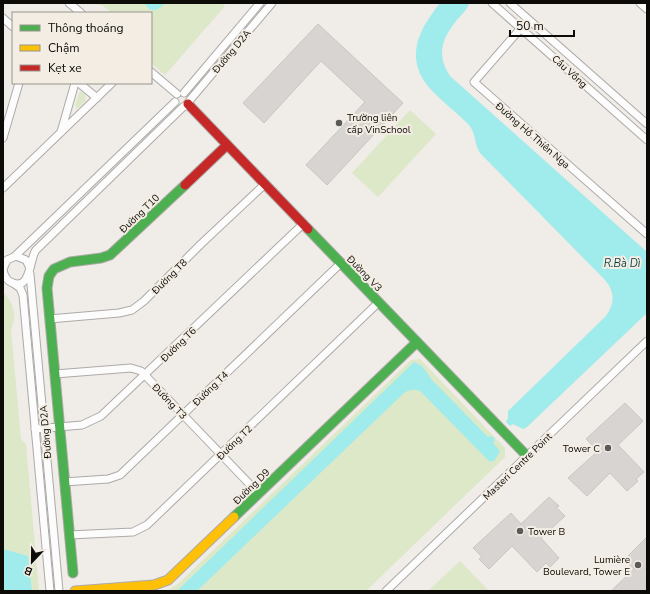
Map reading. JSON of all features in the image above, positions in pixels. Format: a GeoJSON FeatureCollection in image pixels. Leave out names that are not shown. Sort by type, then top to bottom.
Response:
{"type":"FeatureCollection","features":[{"type":"Feature","properties":{"kind":"street"},"geometry":{"type":"LineString","coordinates":[[69,3],[80,12]]}},
{"type":"Feature","properties":{"kind":"street","name":"Đường D2A"},"geometry":{"type":"LineString","coordinates":[[175,102],[260,3]]}},
{"type":"Feature","properties":{"kind":"street","name":"Đường D2A"},"geometry":{"type":"LineString","coordinates":[[59,591],[30,271],[32,258],[37,248],[187,104],[272,3]]}},
{"type":"Feature","properties":{"kind":"street","name":"Cầu Vồng"},"geometry":{"type":"LineString","coordinates":[[492,3],[647,140]]}},
{"type":"Feature","properties":{"kind":"street","name":"Cầu Vồng"},"geometry":{"type":"LineString","coordinates":[[510,3],[647,124]]}},
{"type":"Feature","properties":{"kind":"street"},"geometry":{"type":"LineString","coordinates":[[640,3],[647,9]]}},
{"type":"Feature","properties":{"kind":"street"},"geometry":{"type":"LineString","coordinates":[[3,18],[12,26]]}},
{"type":"Feature","properties":{"kind":"street","name":"Đường Hồ Thiên Nga"},"geometry":{"type":"LineString","coordinates":[[521,28],[474,82],[647,234]]}},
{"type":"Feature","properties":{"kind":"street"},"geometry":{"type":"LineString","coordinates":[[152,73],[181,94],[187,104]]}},
{"type":"Feature","properties":{"kind":"street"},"geometry":{"type":"LineString","coordinates":[[3,138],[19,84]]}},
{"type":"Feature","properties":{"kind":"street"},"geometry":{"type":"LineString","coordinates":[[60,134],[75,84]]}},
{"type":"Feature","properties":{"kind":"street"},"geometry":{"type":"LineString","coordinates":[[80,84],[97,98]]}},
{"type":"Feature","properties":{"kind":"street"},"geometry":{"type":"LineString","coordinates":[[3,188],[111,84]]}},
{"type":"Feature","properties":{"kind":"street"},"geometry":{"type":"LineString","coordinates":[[9,259],[24,258],[30,271],[22,282],[13,283],[3,273],[9,259],[175,102],[187,104]]}},
{"type":"Feature","properties":{"kind":"street","name":"Đường V3"},"geometry":{"type":"LineString","coordinates":[[187,104],[527,456]]}},
{"type":"Feature","properties":{"kind":"street","name":"Đường T10"},"geometry":{"type":"LineString","coordinates":[[49,319],[47,283],[52,270],[65,263],[97,260],[110,255],[227,145]]}},
{"type":"Feature","properties":{"kind":"street","name":"Đường T8"},"geometry":{"type":"LineString","coordinates":[[49,319],[119,313],[132,310],[144,301],[201,244],[265,184]]}},
{"type":"Feature","properties":{"kind":"street","name":"Đường T6"},"geometry":{"type":"LineString","coordinates":[[36,429],[82,425],[95,420],[145,375],[303,224]]}},
{"type":"Feature","properties":{"kind":"street","name":"Đường T4"},"geometry":{"type":"LineString","coordinates":[[64,482],[116,477],[341,263]]}},
{"type":"Feature","properties":{"kind":"street","name":"Đường D2A"},"geometry":{"type":"LineString","coordinates":[[13,283],[20,288],[23,295],[50,591]]}},
{"type":"Feature","properties":{"kind":"street","name":"Đường T2"},"geometry":{"type":"LineString","coordinates":[[69,535],[133,532],[140,530],[379,302]]}},
{"type":"Feature","properties":{"kind":"street"},"geometry":{"type":"LineString","coordinates":[[49,319],[73,573]]}},
{"type":"Feature","properties":{"kind":"street","name":"Masteri Centre Point"},"geometry":{"type":"LineString","coordinates":[[386,591],[647,341]]}},
{"type":"Feature","properties":{"kind":"street","name":"Đường D9"},"geometry":{"type":"LineString","coordinates":[[75,591],[154,585],[168,580],[417,342]]}},
{"type":"Feature","properties":{"kind":"street","name":"Đường T3"},"geometry":{"type":"LineString","coordinates":[[54,374],[131,368],[145,375],[258,494]]}},
{"type":"Feature","properties":{"kind":"green space"},"geometry":{"type":"Polygon","coordinates":[[[81,3],[221,3],[225,6],[165,75],[152,64],[152,12],[111,12],[102,5],[81,3]]]}},
{"type":"Feature","properties":{"kind":"green space"},"geometry":{"type":"Polygon","coordinates":[[[80,91],[85,94],[86,101],[77,109],[75,105],[80,91]]]}},
{"type":"Feature","properties":{"kind":"green space"},"geometry":{"type":"Polygon","coordinates":[[[410,110],[436,134],[378,197],[352,173],[410,110]]]}},
{"type":"Feature","properties":{"kind":"green space"},"geometry":{"type":"Polygon","coordinates":[[[3,292],[12,305],[14,314],[11,329],[21,439],[26,444],[39,591],[3,591],[3,292]]]}},
{"type":"Feature","properties":{"kind":"green space"},"geometry":{"type":"Polygon","coordinates":[[[420,359],[505,448],[505,457],[366,591],[167,591],[179,583],[411,360],[420,359]]]}},
{"type":"Feature","properties":{"kind":"green space"},"geometry":{"type":"Polygon","coordinates":[[[460,561],[489,591],[428,591],[460,561]]]}},
{"type":"Feature","properties":{"kind":"water"},"geometry":{"type":"Polygon","coordinates":[[[145,3],[164,3],[157,10],[151,10],[145,3]]]}},
{"type":"Feature","properties":{"kind":"water","name":"R.Bà Dì"},"geometry":{"type":"Polygon","coordinates":[[[440,3],[469,4],[448,33],[443,47],[443,61],[450,76],[647,252],[647,313],[527,427],[523,429],[513,424],[510,426],[506,422],[508,418],[508,411],[606,316],[611,307],[613,298],[611,289],[605,280],[480,153],[473,131],[469,125],[442,101],[427,85],[420,74],[416,52],[418,42],[421,32],[440,3]]]}},
{"type":"Feature","properties":{"kind":"water"},"geometry":{"type":"Polygon","coordinates":[[[414,362],[422,366],[432,380],[488,437],[492,436],[495,440],[493,443],[500,451],[495,460],[490,462],[420,391],[408,391],[404,393],[197,591],[177,591],[414,362]]]}},
{"type":"Feature","properties":{"kind":"water"},"geometry":{"type":"Polygon","coordinates":[[[3,549],[28,556],[32,591],[3,591],[3,549]]]}},
{"type":"Feature","properties":{"kind":"building"},"geometry":{"type":"Polygon","coordinates":[[[318,24],[403,103],[327,185],[306,165],[365,102],[321,61],[264,123],[243,103],[318,24]]]}},
{"type":"Feature","properties":{"kind":"building","name":"Tower C"},"geometry":{"type":"Polygon","coordinates":[[[625,403],[643,421],[618,445],[644,472],[636,479],[638,481],[627,491],[610,473],[587,496],[568,478],[598,451],[586,439],[625,403]]]}},
{"type":"Feature","properties":{"kind":"building","name":"Tower B"},"geometry":{"type":"Polygon","coordinates":[[[549,497],[559,506],[556,507],[565,516],[541,538],[559,558],[550,567],[546,563],[537,572],[512,546],[489,569],[479,559],[482,557],[473,548],[511,513],[521,524],[549,497]]]}},
{"type":"Feature","properties":{"kind":"building","name":"Lumière Boulevard, Tower E"},"geometry":{"type":"Polygon","coordinates":[[[647,537],[647,591],[611,591],[634,569],[624,560],[647,537]]]}},
{"type":"Feature","properties":{"kind":"traffic: fast"},"geometry":{"type":"LineString","coordinates":[[73,573],[47,288],[49,276],[54,269],[70,262],[101,258],[110,255],[185,185]]}},
{"type":"Feature","properties":{"kind":"traffic: fast"},"geometry":{"type":"LineString","coordinates":[[308,229],[527,456]]}},
{"type":"Feature","properties":{"kind":"traffic: fast"},"geometry":{"type":"LineString","coordinates":[[234,517],[417,342]]}},
{"type":"Feature","properties":{"kind":"traffic: slow"},"geometry":{"type":"LineString","coordinates":[[75,591],[154,585],[168,580],[234,517]]}},
{"type":"Feature","properties":{"kind":"traffic: jam"},"geometry":{"type":"LineString","coordinates":[[188,104],[308,229]]}},
{"type":"Feature","properties":{"kind":"traffic: jam"},"geometry":{"type":"LineString","coordinates":[[185,185],[227,145]]}},
{"type":"Feature","properties":{"kind":"place","name":"Trường liên cấp VinSchool"},"geometry":{"type":"Point","coordinates":[339,123]}},
{"type":"Feature","properties":{"kind":"place","name":"Tower C"},"geometry":{"type":"Point","coordinates":[608,448]}},
{"type":"Feature","properties":{"kind":"place","name":"Tower B"},"geometry":{"type":"Point","coordinates":[520,531]}},
{"type":"Feature","properties":{"kind":"place","name":"Lumière Boulevard, Tower E"},"geometry":{"type":"Point","coordinates":[638,565]}}]}
